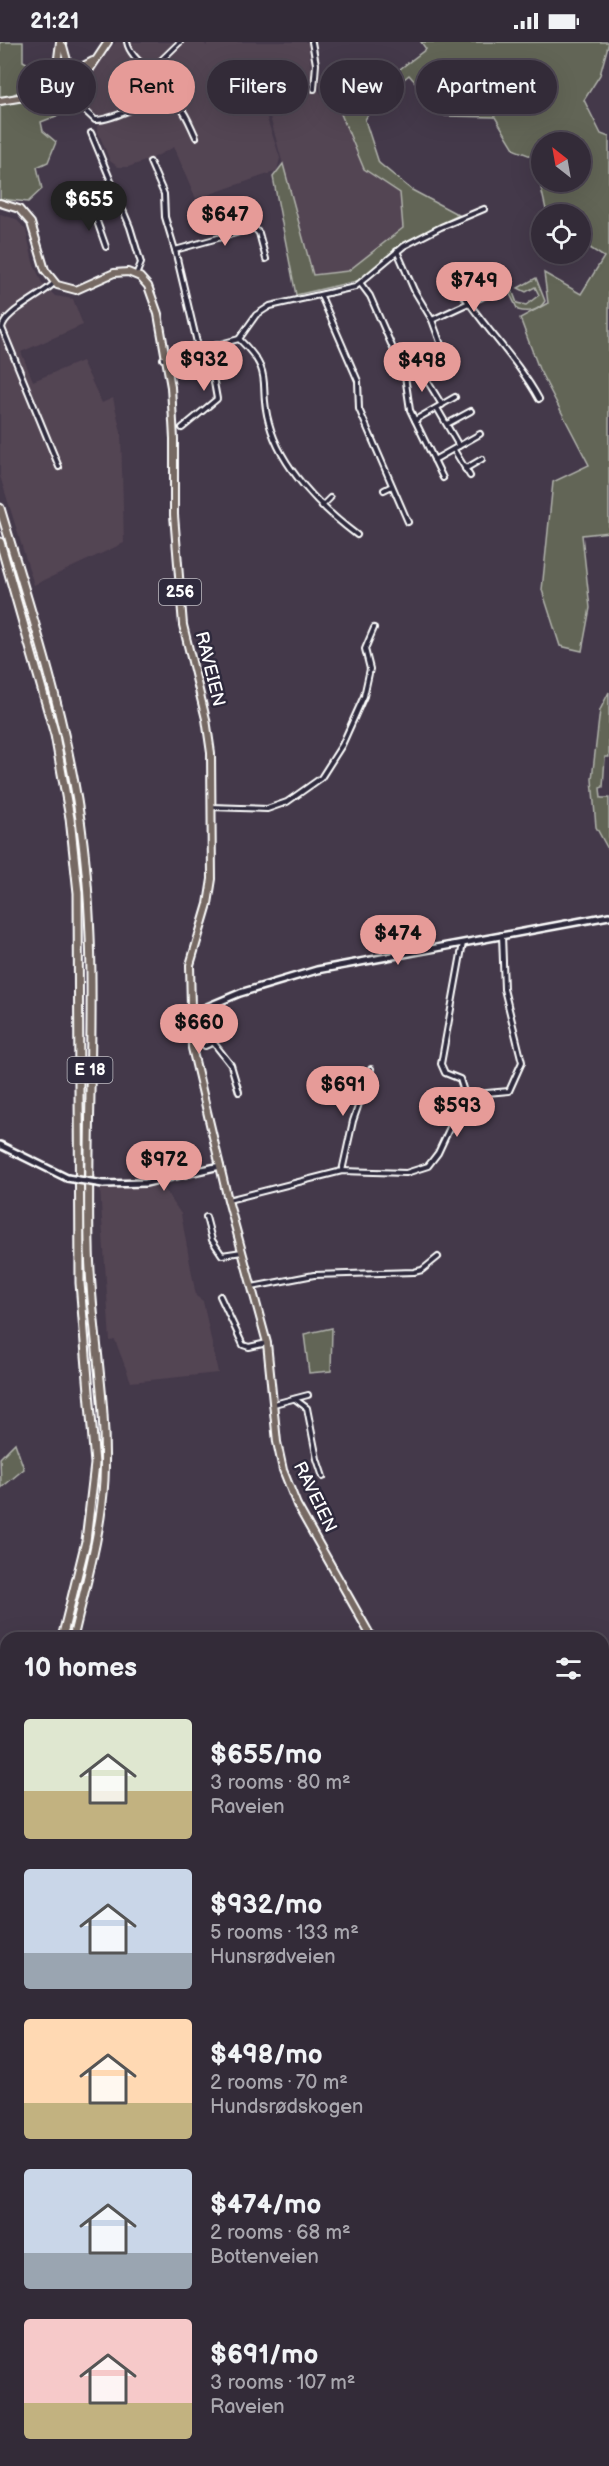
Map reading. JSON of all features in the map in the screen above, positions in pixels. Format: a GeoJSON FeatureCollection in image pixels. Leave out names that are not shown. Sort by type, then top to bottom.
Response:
{"type":"FeatureCollection","features":[{"type":"Feature","properties":{"kind":"highway","name":"E 18"},"geometry":{"type":"LineString","coordinates":[[0,508],[64,732],[80,817],[88,893],[89,1243],[105,1464],[98,1533],[74,1632]]}},
{"type":"Feature","properties":{"kind":"highway","name":"E 18"},"geometry":{"type":"LineString","coordinates":[[0,542],[55,735],[70,818],[78,893],[80,1283],[94,1429],[95,1464],[88,1531],[63,1632]]}},
{"type":"Feature","properties":{"kind":"main road"},"geometry":{"type":"LineString","coordinates":[[62,42],[66,60]]}},
{"type":"Feature","properties":{"kind":"main road"},"geometry":{"type":"LineString","coordinates":[[58,60],[62,42]]}},
{"type":"Feature","properties":{"kind":"main road"},"geometry":{"type":"LineString","coordinates":[[95,60],[108,42]]}},
{"type":"Feature","properties":{"kind":"main road"},"geometry":{"type":"LineString","coordinates":[[93,60],[98,56]]}},
{"type":"Feature","properties":{"kind":"main road"},"geometry":{"type":"LineString","coordinates":[[0,101],[18,99]]}},
{"type":"Feature","properties":{"kind":"main road"},"geometry":{"type":"LineString","coordinates":[[0,205],[28,218],[36,233],[45,270],[54,283],[63,288],[76,290],[114,273],[128,272],[136,275]]}},
{"type":"Feature","properties":{"kind":"main road","name":"RAVEIEN"},"geometry":{"type":"LineString","coordinates":[[136,275],[148,286],[155,306],[171,395],[174,439],[174,515],[179,590],[186,643],[210,735],[211,889],[191,958],[192,1048],[228,1200],[267,1343],[278,1450],[287,1483],[369,1632]]}},
{"type":"Feature","properties":{"kind":"main road"},"geometry":{"type":"LineString","coordinates":[[190,1010],[207,1007],[240,993],[303,973],[609,916]]}},
{"type":"Feature","properties":{"kind":"main road"},"geometry":{"type":"LineString","coordinates":[[0,1145],[67,1178],[103,1184],[146,1183],[220,1166]]}},
{"type":"Feature","properties":{"kind":"street"},"geometry":{"type":"LineString","coordinates":[[126,42],[138,60]]}},
{"type":"Feature","properties":{"kind":"street"},"geometry":{"type":"LineString","coordinates":[[161,60],[180,42]]}},
{"type":"Feature","properties":{"kind":"street"},"geometry":{"type":"LineString","coordinates":[[312,42],[316,64],[314,89]]}},
{"type":"Feature","properties":{"kind":"street"},"geometry":{"type":"LineString","coordinates":[[87,114],[89,117],[101,120],[121,114]]}},
{"type":"Feature","properties":{"kind":"street"},"geometry":{"type":"LineString","coordinates":[[183,114],[196,137]]}},
{"type":"Feature","properties":{"kind":"street"},"geometry":{"type":"LineString","coordinates":[[91,133],[120,200],[141,263],[136,275]]}},
{"type":"Feature","properties":{"kind":"street"},"geometry":{"type":"LineString","coordinates":[[150,162],[164,194],[165,217],[199,351]]}},
{"type":"Feature","properties":{"kind":"street"},"geometry":{"type":"LineString","coordinates":[[106,247],[93,210],[120,200]]}},
{"type":"Feature","properties":{"kind":"street"},"geometry":{"type":"LineString","coordinates":[[165,358],[239,339],[264,309],[278,303],[321,296],[361,284],[397,251],[441,227],[484,209]]}},
{"type":"Feature","properties":{"kind":"street"},"geometry":{"type":"LineString","coordinates":[[175,250],[254,228],[260,233],[266,259]]}},
{"type":"Feature","properties":{"kind":"street"},"geometry":{"type":"LineString","coordinates":[[397,251],[414,290],[432,320],[444,353],[441,359],[405,376]]}},
{"type":"Feature","properties":{"kind":"street"},"geometry":{"type":"LineString","coordinates":[[455,282],[468,304],[513,360],[539,399]]}},
{"type":"Feature","properties":{"kind":"street"},"geometry":{"type":"LineString","coordinates":[[54,283],[45,292],[7,316],[2,328],[59,467]]}},
{"type":"Feature","properties":{"kind":"street"},"geometry":{"type":"LineString","coordinates":[[361,284],[370,296],[405,376],[409,404],[443,478]]}},
{"type":"Feature","properties":{"kind":"street"},"geometry":{"type":"LineString","coordinates":[[432,320],[486,295],[508,289]]}},
{"type":"Feature","properties":{"kind":"street"},"geometry":{"type":"LineString","coordinates":[[321,296],[358,381],[359,409],[408,522]]}},
{"type":"Feature","properties":{"kind":"street"},"geometry":{"type":"LineString","coordinates":[[239,339],[255,356],[264,372],[267,415],[274,438],[291,466],[322,506],[357,535]]}},
{"type":"Feature","properties":{"kind":"street"},"geometry":{"type":"LineString","coordinates":[[182,428],[216,399],[208,348]]}},
{"type":"Feature","properties":{"kind":"street"},"geometry":{"type":"LineString","coordinates":[[420,369],[442,405]]}},
{"type":"Feature","properties":{"kind":"street"},"geometry":{"type":"LineString","coordinates":[[415,420],[455,397]]}},
{"type":"Feature","properties":{"kind":"street"},"geometry":{"type":"LineString","coordinates":[[437,408],[459,446]]}},
{"type":"Feature","properties":{"kind":"street"},"geometry":{"type":"LineString","coordinates":[[447,424],[471,411]]}},
{"type":"Feature","properties":{"kind":"street"},"geometry":{"type":"LineString","coordinates":[[434,460],[480,434]]}},
{"type":"Feature","properties":{"kind":"street"},"geometry":{"type":"LineString","coordinates":[[454,450],[470,476]]}},
{"type":"Feature","properties":{"kind":"street"},"geometry":{"type":"LineString","coordinates":[[465,469],[482,459]]}},
{"type":"Feature","properties":{"kind":"street"},"geometry":{"type":"LineString","coordinates":[[384,490],[392,486]]}},
{"type":"Feature","properties":{"kind":"street"},"geometry":{"type":"LineString","coordinates":[[322,506],[330,498]]}},
{"type":"Feature","properties":{"kind":"street"},"geometry":{"type":"LineString","coordinates":[[211,807],[267,809],[287,802],[321,778],[342,745],[364,696],[370,669],[365,649],[374,628]]}},
{"type":"Feature","properties":{"kind":"street"},"geometry":{"type":"LineString","coordinates":[[465,1095],[509,1091],[522,1062],[504,988],[502,936]]}},
{"type":"Feature","properties":{"kind":"street"},"geometry":{"type":"LineString","coordinates":[[228,1200],[342,1171],[406,1173],[428,1166],[438,1153],[465,1095],[460,1079],[445,1073],[441,1064],[463,943]]}},
{"type":"Feature","properties":{"kind":"street"},"geometry":{"type":"LineString","coordinates":[[207,1007],[213,1042],[231,1065],[239,1092]]}},
{"type":"Feature","properties":{"kind":"street"},"geometry":{"type":"LineString","coordinates":[[210,1027],[201,1034],[200,1040],[205,1046],[213,1042]]}},
{"type":"Feature","properties":{"kind":"street"},"geometry":{"type":"LineString","coordinates":[[342,1171],[353,1121],[370,1070]]}},
{"type":"Feature","properties":{"kind":"street"},"geometry":{"type":"LineString","coordinates":[[206,1216],[212,1240],[222,1255],[242,1252]]}},
{"type":"Feature","properties":{"kind":"street"},"geometry":{"type":"LineString","coordinates":[[252,1287],[314,1275],[414,1272],[422,1270],[438,1257]]}},
{"type":"Feature","properties":{"kind":"street"},"geometry":{"type":"LineString","coordinates":[[220,1296],[243,1346],[267,1343]]}},
{"type":"Feature","properties":{"kind":"street"},"geometry":{"type":"LineString","coordinates":[[274,1404],[308,1395]]}},
{"type":"Feature","properties":{"kind":"street"},"geometry":{"type":"LineString","coordinates":[[295,1399],[307,1407],[319,1470],[323,1477]]}},
{"type":"Feature","properties":{"kind":"shaded area"},"geometry":{"type":"Polygon","coordinates":[[[116,42],[203,42],[207,46],[207,42],[308,42],[312,75],[320,92],[320,114],[341,114],[364,169],[400,193],[403,228],[348,271],[313,275],[269,114],[308,114],[308,60],[207,60],[207,114],[269,114],[267,119],[280,158],[277,171],[196,199],[174,147],[151,159],[128,167],[118,167],[110,161],[97,129],[98,116],[94,114],[96,67],[116,42]]]}},
{"type":"Feature","properties":{"kind":"shaded area"},"geometry":{"type":"Polygon","coordinates":[[[0,214],[16,219],[26,230],[33,262],[42,283],[55,296],[73,299],[83,325],[21,352],[33,381],[82,361],[102,403],[113,398],[121,432],[124,543],[34,585],[0,476],[0,214]]]}},
{"type":"Feature","properties":{"kind":"shaded area"},"geometry":{"type":"Polygon","coordinates":[[[161,1184],[181,1214],[196,1296],[203,1301],[218,1373],[131,1382],[115,1340],[110,1341],[100,1189],[161,1184]]]}},
{"type":"Feature","properties":{"kind":"green space"},"geometry":{"type":"Polygon","coordinates":[[[0,42],[23,42],[23,60],[18,60],[18,92],[14,94],[16,102],[18,102],[18,114],[61,114],[41,122],[43,131],[56,142],[48,162],[37,167],[42,189],[28,202],[0,199],[0,42]]]}},
{"type":"Feature","properties":{"kind":"green space"},"geometry":{"type":"Polygon","coordinates":[[[421,42],[609,42],[600,75],[584,100],[601,134],[609,137],[609,532],[582,535],[590,608],[582,651],[560,646],[542,590],[553,482],[589,465],[539,369],[520,318],[548,303],[544,273],[581,294],[604,257],[591,249],[591,204],[545,204],[542,192],[591,192],[591,132],[531,132],[531,156],[515,150],[495,117],[445,116],[443,114],[557,114],[557,60],[416,60],[416,83],[409,75],[404,79],[404,66],[426,49],[421,42]]]}},
{"type":"Feature","properties":{"kind":"green space"},"geometry":{"type":"Polygon","coordinates":[[[341,114],[368,114],[365,120],[379,163],[412,190],[459,215],[403,243],[361,280],[296,295],[273,177],[283,164],[313,275],[348,271],[403,228],[400,193],[364,169],[341,114]]]}},
{"type":"Feature","properties":{"kind":"green space"},"geometry":{"type":"Polygon","coordinates":[[[536,278],[545,301],[533,310],[518,310],[509,292],[512,290],[517,303],[526,305],[539,295],[535,287],[526,292],[518,288],[536,278]]]}},
{"type":"Feature","properties":{"kind":"green space"},"geometry":{"type":"Polygon","coordinates":[[[430,346],[435,358],[421,365],[415,353],[430,346]]]}},
{"type":"Feature","properties":{"kind":"green space"},"geometry":{"type":"Polygon","coordinates":[[[609,692],[609,757],[605,757],[603,787],[600,788],[601,798],[609,798],[609,851],[596,827],[592,779],[600,710],[609,692]]]}},
{"type":"Feature","properties":{"kind":"green space"},"geometry":{"type":"Polygon","coordinates":[[[332,1328],[331,1371],[309,1373],[304,1334],[332,1328]]]}},
{"type":"Feature","properties":{"kind":"green space"},"geometry":{"type":"Polygon","coordinates":[[[15,1443],[24,1469],[1,1488],[0,1458],[15,1443]]]}}]}
